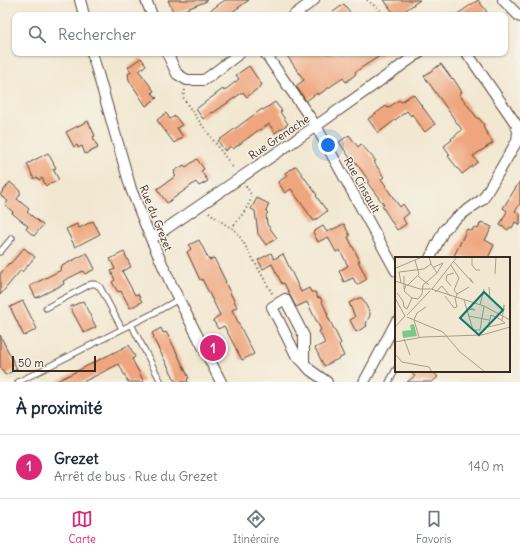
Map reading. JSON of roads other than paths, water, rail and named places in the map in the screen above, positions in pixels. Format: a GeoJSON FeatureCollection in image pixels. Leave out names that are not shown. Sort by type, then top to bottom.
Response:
{"type":"FeatureCollection","features":[{"type":"Feature","properties":{"kind":"street"},"geometry":{"type":"LineString","coordinates":[[80,0],[83,12]]}},
{"type":"Feature","properties":{"kind":"street"},"geometry":{"type":"LineString","coordinates":[[146,0],[151,12]]}},
{"type":"Feature","properties":{"kind":"street"},"geometry":{"type":"LineString","coordinates":[[298,12],[314,0]]}},
{"type":"Feature","properties":{"kind":"street"},"geometry":{"type":"LineString","coordinates":[[503,0],[520,17]]}},
{"type":"Feature","properties":{"kind":"street","name":"Rue du Grezet"},"geometry":{"type":"LineString","coordinates":[[93,56],[132,190],[151,239],[179,299],[221,382]]}},
{"type":"Feature","properties":{"kind":"street"},"geometry":{"type":"LineString","coordinates":[[168,56],[177,74],[187,80],[204,80],[236,56]]}},
{"type":"Feature","properties":{"kind":"street","name":"Rue Cinsault"},"geometry":{"type":"LineString","coordinates":[[267,56],[316,126],[395,269]]}},
{"type":"Feature","properties":{"kind":"street","name":"Rue Grenache"},"geometry":{"type":"LineString","coordinates":[[151,239],[316,126],[415,56]]}},
{"type":"Feature","properties":{"kind":"street"},"geometry":{"type":"LineString","coordinates":[[430,257],[444,230],[455,219],[483,199],[517,141],[518,132],[516,124],[469,56]]}},
{"type":"Feature","properties":{"kind":"street"},"geometry":{"type":"LineString","coordinates":[[304,362],[304,336],[284,299],[272,307],[296,355],[310,370],[327,382]]}},
{"type":"Feature","properties":{"kind":"street"},"geometry":{"type":"LineString","coordinates":[[364,382],[395,324]]}},
{"type":"Feature","properties":{"kind":"lane"},"geometry":{"type":"LineString","coordinates":[[0,252],[12,238]]}},
{"type":"Feature","properties":{"kind":"lane"},"geometry":{"type":"LineString","coordinates":[[46,308],[84,287],[95,284],[100,287],[122,329]]}},
{"type":"Feature","properties":{"kind":"lane"},"geometry":{"type":"LineString","coordinates":[[18,382],[179,299]]}},
{"type":"Feature","properties":{"kind":"lane"},"geometry":{"type":"LineString","coordinates":[[131,324],[161,382]]}},
{"type":"Feature","properties":{"kind":"lane"},"geometry":{"type":"LineString","coordinates":[[389,382],[395,371]]}},
{"type":"Feature","properties":{"kind":"place","name":"Grezet"},"geometry":{"type":"Point","coordinates":[213,348]}}]}
